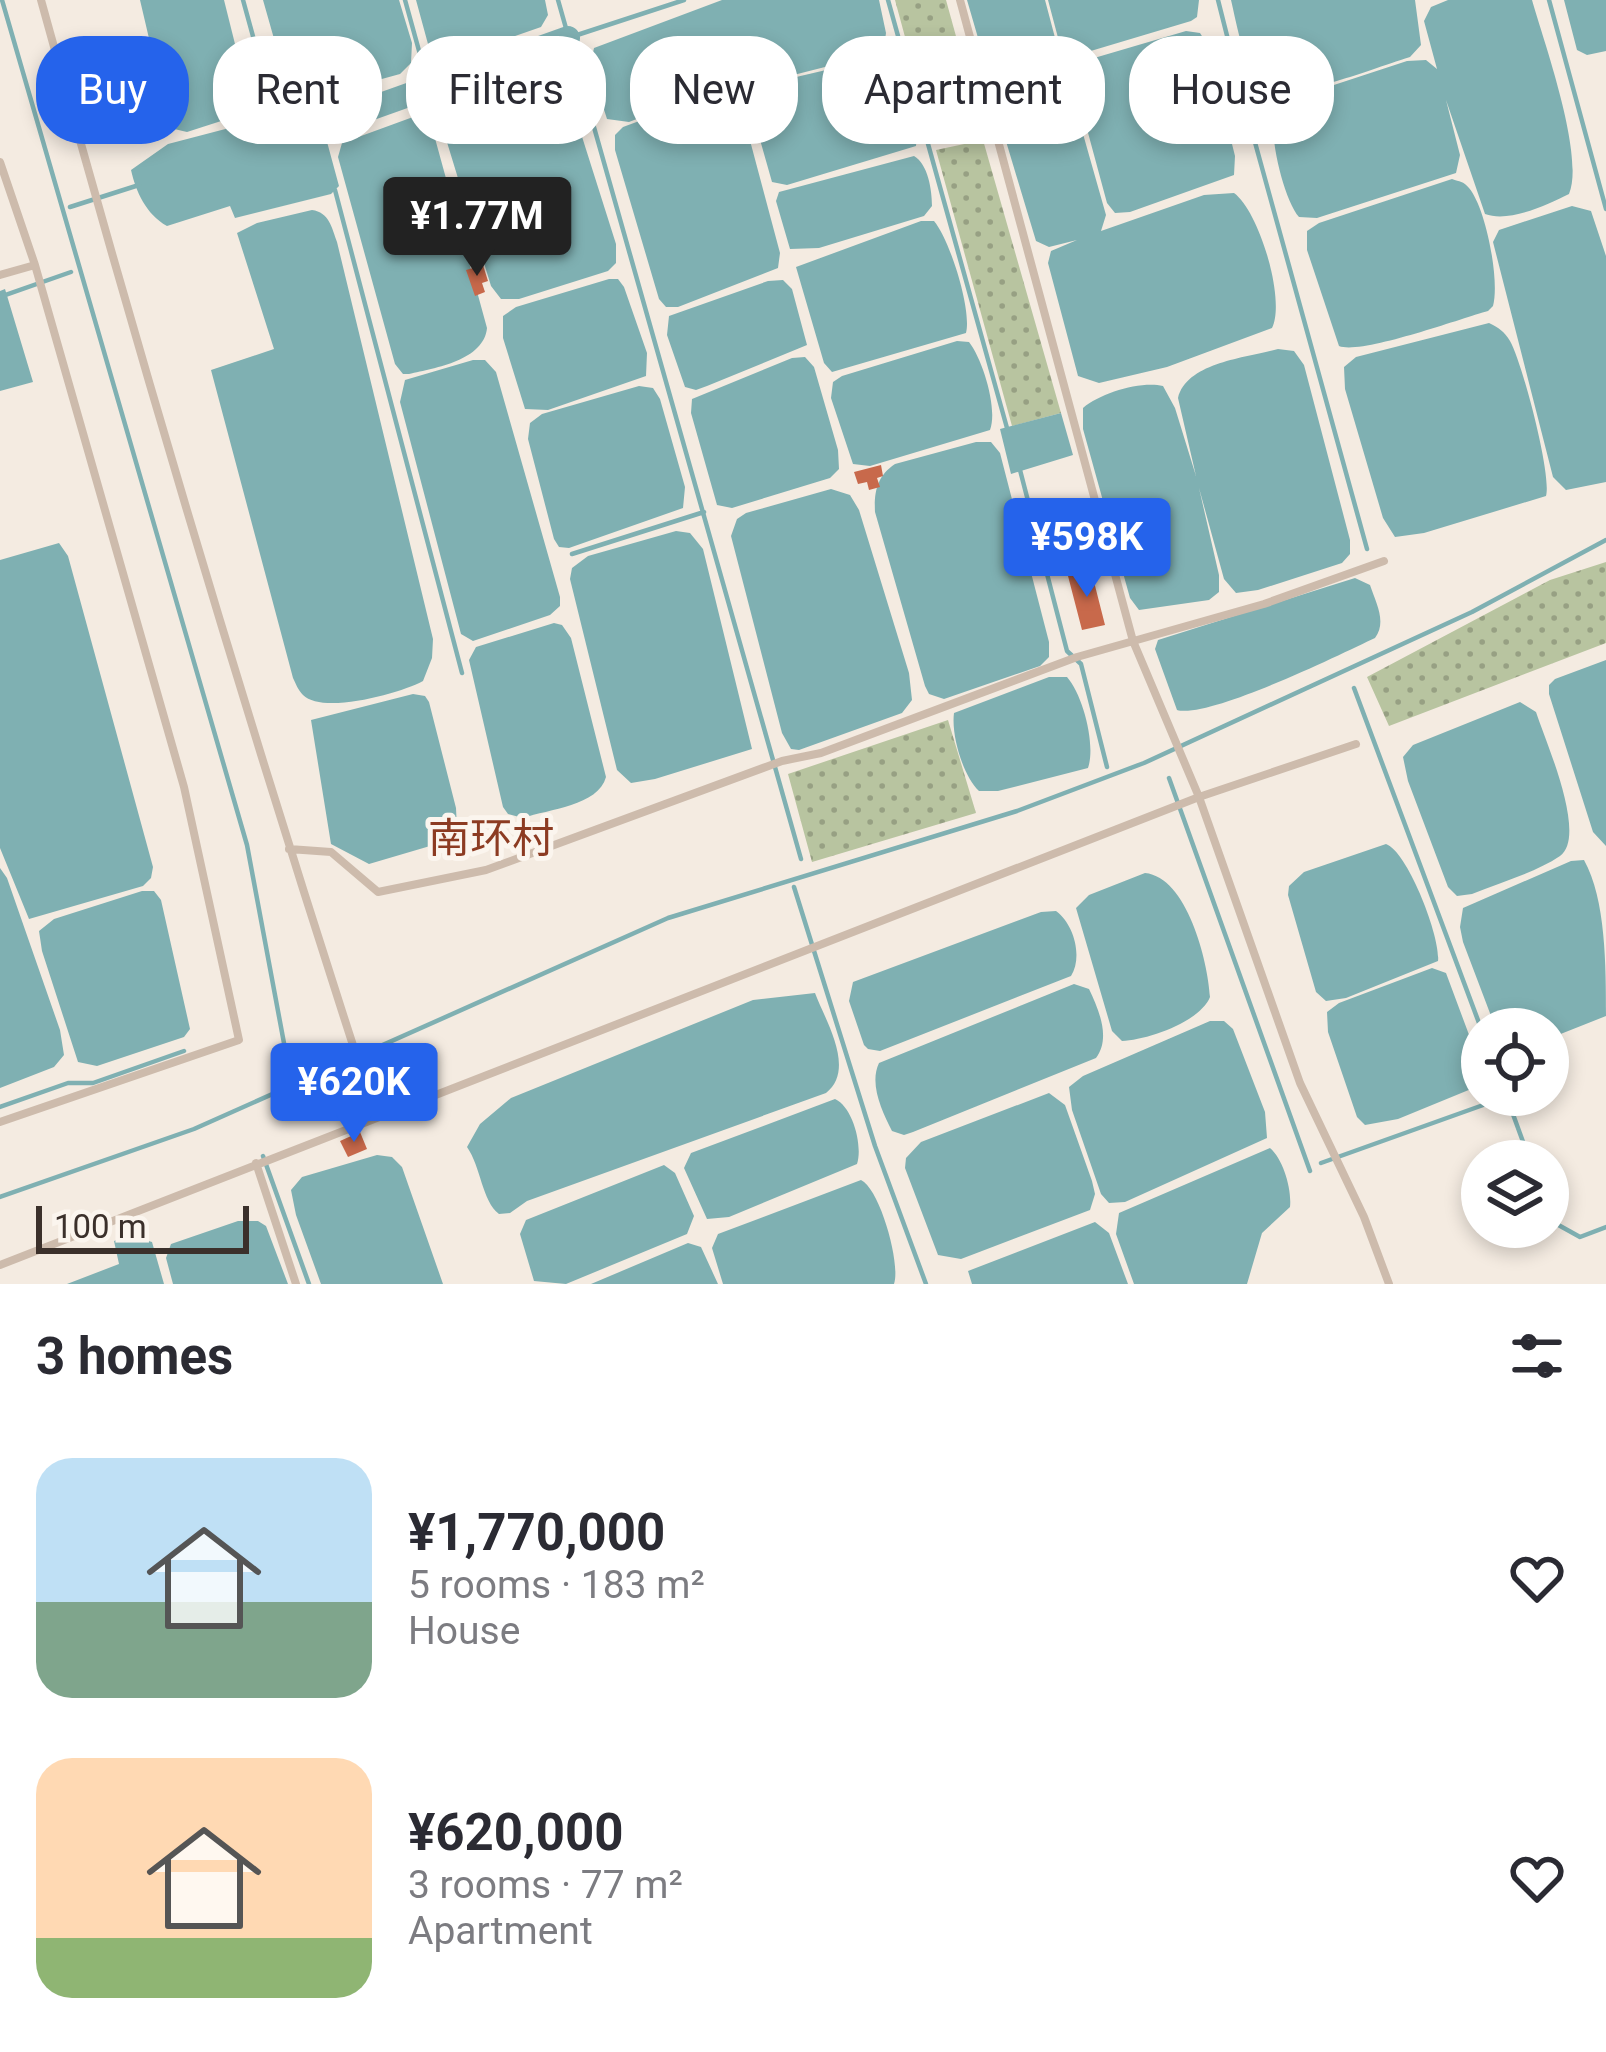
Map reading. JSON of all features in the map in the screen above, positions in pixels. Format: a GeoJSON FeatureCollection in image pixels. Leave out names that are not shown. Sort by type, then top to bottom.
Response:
{"type":"FeatureCollection","features":[{"type":"Feature","properties":{"kind":"lane"},"geometry":{"type":"LineString","coordinates":[[41,0],[135,342],[289,849],[376,1115]]}},
{"type":"Feature","properties":{"kind":"lane"},"geometry":{"type":"LineString","coordinates":[[960,0],[1133,640],[1199,797],[1300,1083],[1364,1217],[1389,1284]]}},
{"type":"Feature","properties":{"kind":"lane"},"geometry":{"type":"LineString","coordinates":[[0,162],[35,265],[184,788],[239,1040],[0,1122]]}},
{"type":"Feature","properties":{"kind":"lane"},"geometry":{"type":"LineString","coordinates":[[0,275],[35,265]]}},
{"type":"Feature","properties":{"kind":"lane"},"geometry":{"type":"LineString","coordinates":[[289,849],[331,852],[378,892],[486,870],[1077,657],[1264,604],[1384,561]]}},
{"type":"Feature","properties":{"kind":"lane"},"geometry":{"type":"LineString","coordinates":[[0,1265],[1199,797],[1356,744]]}},
{"type":"Feature","properties":{"kind":"lane"},"geometry":{"type":"LineString","coordinates":[[256,1163],[296,1284]]}},
{"type":"Feature","properties":{"kind":"green space"},"geometry":{"type":"Polygon","coordinates":[[[895,0],[946,0],[956,36],[905,36],[895,0]]]}},
{"type":"Feature","properties":{"kind":"green space"},"geometry":{"type":"Polygon","coordinates":[[[984,144],[1061,413],[1012,426],[936,150],[984,144]]]}},
{"type":"Feature","properties":{"kind":"green space"},"geometry":{"type":"Polygon","coordinates":[[[1606,562],[1606,643],[1389,726],[1367,677],[1550,580],[1606,562]]]}},
{"type":"Feature","properties":{"kind":"green space"},"geometry":{"type":"Polygon","coordinates":[[[948,720],[976,813],[812,862],[788,774],[948,720]]]}},
{"type":"Feature","properties":{"kind":"water"},"geometry":{"type":"Polygon","coordinates":[[[140,0],[224,0],[233,36],[213,36],[213,124],[189,131],[189,36],[148,36],[140,0]]]}},
{"type":"Feature","properties":{"kind":"water"},"geometry":{"type":"Polygon","coordinates":[[[263,0],[399,0],[410,36],[406,36],[406,68],[382,79],[382,36],[273,36],[263,0]]]}},
{"type":"Feature","properties":{"kind":"water"},"geometry":{"type":"Polygon","coordinates":[[[416,0],[545,0],[548,15],[541,27],[515,36],[426,36],[416,0]]]}},
{"type":"Feature","properties":{"kind":"water"},"geometry":{"type":"Polygon","coordinates":[[[722,0],[879,0],[886,33],[822,36],[822,68],[798,74],[798,36],[630,36],[629,122],[606,116],[606,44],[722,0]]]}},
{"type":"Feature","properties":{"kind":"water"},"geometry":{"type":"Polygon","coordinates":[[[967,0],[1045,0],[1055,36],[977,36],[967,0]]]}},
{"type":"Feature","properties":{"kind":"water"},"geometry":{"type":"Polygon","coordinates":[[[1048,0],[1199,0],[1197,17],[1191,21],[1105,47],[1105,36],[1058,36],[1048,0]]]}},
{"type":"Feature","properties":{"kind":"water"},"geometry":{"type":"Polygon","coordinates":[[[1231,0],[1415,0],[1421,45],[1410,57],[1334,81],[1334,36],[1240,36],[1231,0]]]}},
{"type":"Feature","properties":{"kind":"water"},"geometry":{"type":"Polygon","coordinates":[[[1448,0],[1532,0],[1567,127],[1572,154],[1569,194],[1516,215],[1485,214],[1446,100],[1460,155],[1456,173],[1317,218],[1299,217],[1287,195],[1275,144],[1334,144],[1334,85],[1407,61],[1426,60],[1437,69],[1424,21],[1431,7],[1448,0]]]}},
{"type":"Feature","properties":{"kind":"water"},"geometry":{"type":"Polygon","coordinates":[[[1564,0],[1606,0],[1606,51],[1587,55],[1577,50],[1564,0]]]}},
{"type":"Feature","properties":{"kind":"water"},"geometry":{"type":"Polygon","coordinates":[[[1186,31],[1202,36],[1169,36],[1186,31]]]}},
{"type":"Feature","properties":{"kind":"water"},"geometry":{"type":"Polygon","coordinates":[[[1129,48],[1129,144],[1232,144],[1234,175],[1130,212],[1115,213],[1107,203],[1091,144],[1105,144],[1105,55],[1129,48]]]}},
{"type":"Feature","properties":{"kind":"water"},"geometry":{"type":"Polygon","coordinates":[[[822,71],[822,144],[916,146],[787,185],[772,182],[761,144],[798,144],[798,77],[822,71]]]}},
{"type":"Feature","properties":{"kind":"water"},"geometry":{"type":"Polygon","coordinates":[[[406,120],[406,144],[437,144],[487,328],[484,339],[468,355],[409,374],[395,364],[338,157],[342,144],[382,144],[382,128],[406,120]]]}},
{"type":"Feature","properties":{"kind":"water"},"geometry":{"type":"Polygon","coordinates":[[[630,124],[630,144],[751,144],[780,253],[778,268],[678,307],[666,307],[659,299],[615,150],[615,135],[630,124]]]}},
{"type":"Feature","properties":{"kind":"water"},"geometry":{"type":"Polygon","coordinates":[[[213,132],[213,144],[328,144],[339,186],[331,194],[235,218],[230,206],[167,226],[143,202],[131,170],[168,144],[189,144],[189,139],[213,132]]]}},
{"type":"Feature","properties":{"kind":"water"},"geometry":{"type":"Polygon","coordinates":[[[448,144],[584,144],[616,244],[616,263],[608,271],[519,299],[501,299],[491,286],[448,144]]]}},
{"type":"Feature","properties":{"kind":"water"},"geometry":{"type":"Polygon","coordinates":[[[1007,144],[1086,144],[1106,215],[1101,231],[1204,195],[1234,193],[1252,218],[1268,257],[1275,298],[1272,328],[1167,367],[1099,383],[1078,376],[1048,263],[1051,251],[1077,240],[1049,247],[1036,241],[1007,144]]]}},
{"type":"Feature","properties":{"kind":"water"},"geometry":{"type":"Polygon","coordinates":[[[914,156],[930,185],[932,206],[924,216],[819,248],[790,249],[776,201],[779,192],[914,156]]]}},
{"type":"Feature","properties":{"kind":"water"},"geometry":{"type":"Polygon","coordinates":[[[1452,179],[1469,188],[1481,211],[1493,263],[1493,306],[1388,341],[1339,346],[1307,250],[1307,231],[1452,179]]]}},
{"type":"Feature","properties":{"kind":"water"},"geometry":{"type":"Polygon","coordinates":[[[1572,206],[1591,211],[1606,256],[1606,482],[1566,490],[1553,477],[1493,242],[1499,230],[1572,206]]]}},
{"type":"Feature","properties":{"kind":"water"},"geometry":{"type":"Polygon","coordinates":[[[312,210],[326,217],[337,242],[433,639],[423,681],[344,703],[313,701],[301,693],[293,678],[211,370],[274,349],[237,233],[257,223],[312,210]]]}},
{"type":"Feature","properties":{"kind":"water"},"geometry":{"type":"Polygon","coordinates":[[[921,221],[934,221],[947,243],[963,292],[966,333],[832,372],[824,363],[796,267],[921,221]]]}},
{"type":"Feature","properties":{"kind":"water"},"geometry":{"type":"Polygon","coordinates":[[[618,279],[624,287],[647,353],[646,376],[548,410],[525,409],[503,338],[503,316],[516,307],[618,279]]]}},
{"type":"Feature","properties":{"kind":"water"},"geometry":{"type":"Polygon","coordinates":[[[783,280],[792,289],[807,345],[696,390],[685,387],[667,335],[669,316],[783,280]]]}},
{"type":"Feature","properties":{"kind":"water"},"geometry":{"type":"Polygon","coordinates":[[[5,289],[33,382],[0,391],[0,291],[5,289]]]}},
{"type":"Feature","properties":{"kind":"water"},"geometry":{"type":"Polygon","coordinates":[[[1489,323],[1508,338],[1522,371],[1540,443],[1546,496],[1424,533],[1395,537],[1383,518],[1345,389],[1344,367],[1356,357],[1489,323]]]}},
{"type":"Feature","properties":{"kind":"water"},"geometry":{"type":"Polygon","coordinates":[[[957,341],[969,342],[984,372],[991,398],[990,430],[870,466],[853,464],[831,398],[833,382],[957,341]]]}},
{"type":"Feature","properties":{"kind":"water"},"geometry":{"type":"Polygon","coordinates":[[[1278,349],[1294,351],[1304,365],[1350,554],[1342,563],[1236,593],[1224,579],[1199,488],[1219,592],[1209,600],[1139,610],[1130,598],[1083,429],[1083,408],[1121,390],[1163,386],[1175,408],[1196,476],[1178,398],[1184,386],[1220,363],[1278,349]]]}},
{"type":"Feature","properties":{"kind":"water"},"geometry":{"type":"Polygon","coordinates":[[[805,357],[814,367],[839,469],[830,478],[732,508],[717,505],[691,413],[692,399],[805,357]]]}},
{"type":"Feature","properties":{"kind":"water"},"geometry":{"type":"Polygon","coordinates":[[[485,360],[496,372],[560,606],[550,615],[473,641],[461,634],[400,402],[405,380],[485,360]]]}},
{"type":"Feature","properties":{"kind":"water"},"geometry":{"type":"Polygon","coordinates":[[[639,386],[653,388],[660,399],[685,487],[683,508],[569,548],[559,547],[528,439],[530,423],[542,414],[639,386]]]}},
{"type":"Feature","properties":{"kind":"water"},"geometry":{"type":"Polygon","coordinates":[[[1061,413],[1073,455],[1011,474],[1000,429],[1061,413]]]}},
{"type":"Feature","properties":{"kind":"water"},"geometry":{"type":"Polygon","coordinates":[[[991,442],[1000,453],[1049,657],[1040,666],[944,699],[929,694],[925,686],[875,498],[880,479],[895,464],[991,442]]]}},
{"type":"Feature","properties":{"kind":"water"},"geometry":{"type":"Polygon","coordinates":[[[831,489],[850,495],[859,510],[909,673],[912,700],[902,713],[791,749],[782,733],[731,536],[737,519],[746,513],[831,489]]]}},
{"type":"Feature","properties":{"kind":"water"},"geometry":{"type":"Polygon","coordinates":[[[676,531],[690,533],[703,549],[752,749],[631,783],[617,770],[570,579],[572,568],[588,556],[676,531]]]}},
{"type":"Feature","properties":{"kind":"water"},"geometry":{"type":"Polygon","coordinates":[[[59,543],[68,556],[153,867],[143,886],[29,919],[0,848],[0,560],[59,543]]]}},
{"type":"Feature","properties":{"kind":"water"},"geometry":{"type":"Polygon","coordinates":[[[1355,578],[1370,585],[1377,605],[1380,626],[1375,638],[1244,696],[1177,710],[1155,649],[1158,640],[1355,578]]]}},
{"type":"Feature","properties":{"kind":"water"},"geometry":{"type":"Polygon","coordinates":[[[554,623],[562,625],[571,638],[606,777],[583,800],[523,818],[508,814],[503,807],[469,660],[476,647],[554,623]]]}},
{"type":"Feature","properties":{"kind":"water"},"geometry":{"type":"Polygon","coordinates":[[[1606,660],[1606,846],[1593,832],[1549,685],[1606,660]]]}},
{"type":"Feature","properties":{"kind":"water"},"geometry":{"type":"Polygon","coordinates":[[[1049,677],[1067,677],[1078,696],[1089,734],[1088,768],[998,791],[979,791],[959,755],[954,713],[1049,677]]]}},
{"type":"Feature","properties":{"kind":"water"},"geometry":{"type":"Polygon","coordinates":[[[413,694],[429,702],[457,829],[447,841],[369,864],[331,844],[311,720],[413,694]]]}},
{"type":"Feature","properties":{"kind":"water"},"geometry":{"type":"Polygon","coordinates":[[[1520,702],[1536,712],[1555,765],[1567,809],[1567,845],[1560,856],[1540,867],[1457,896],[1448,887],[1403,757],[1413,745],[1520,702]]]}},
{"type":"Feature","properties":{"kind":"water"},"geometry":{"type":"Polygon","coordinates":[[[1386,844],[1404,862],[1421,897],[1438,961],[1346,998],[1326,1001],[1316,992],[1289,886],[1304,872],[1386,844]]]}},
{"type":"Feature","properties":{"kind":"water"},"geometry":{"type":"Polygon","coordinates":[[[1584,860],[1597,894],[1606,1016],[1569,1031],[1569,1008],[1488,1008],[1460,927],[1463,908],[1571,861],[1584,860]]]}},
{"type":"Feature","properties":{"kind":"water"},"geometry":{"type":"Polygon","coordinates":[[[0,868],[60,1030],[64,1055],[54,1067],[0,1088],[0,868]]]}},
{"type":"Feature","properties":{"kind":"water"},"geometry":{"type":"Polygon","coordinates":[[[1145,873],[1173,889],[1193,923],[1210,997],[1184,1022],[1122,1041],[1112,1031],[1076,908],[1089,895],[1145,873]]]}},
{"type":"Feature","properties":{"kind":"water"},"geometry":{"type":"Polygon","coordinates":[[[154,891],[161,900],[190,1029],[184,1037],[97,1066],[78,1062],[39,931],[54,919],[154,891]]]}},
{"type":"Feature","properties":{"kind":"water"},"geometry":{"type":"Polygon","coordinates":[[[1056,911],[1075,941],[1071,976],[880,1051],[864,1045],[849,1001],[853,982],[1041,912],[1056,911]]]}},
{"type":"Feature","properties":{"kind":"water"},"geometry":{"type":"Polygon","coordinates":[[[1432,968],[1446,973],[1461,1013],[1461,1093],[1398,1119],[1365,1125],[1357,1117],[1328,1032],[1327,1012],[1339,1003],[1432,968]]]}},
{"type":"Feature","properties":{"kind":"water"},"geometry":{"type":"Polygon","coordinates":[[[1074,984],[1089,989],[1100,1015],[1103,1042],[1096,1058],[913,1132],[892,1131],[876,1088],[879,1063],[1074,984]]]}},
{"type":"Feature","properties":{"kind":"water"},"geometry":{"type":"Polygon","coordinates":[[[815,993],[839,1058],[835,1083],[826,1093],[527,1201],[510,1213],[499,1214],[493,1208],[467,1147],[480,1124],[511,1098],[753,1000],[815,993]]]}},
{"type":"Feature","properties":{"kind":"water"},"geometry":{"type":"Polygon","coordinates":[[[1210,1021],[1224,1021],[1233,1029],[1265,1112],[1267,1138],[1125,1202],[1109,1203],[1101,1194],[1072,1110],[1069,1087],[1083,1076],[1210,1021]]]}},
{"type":"Feature","properties":{"kind":"water"},"geometry":{"type":"Polygon","coordinates":[[[1049,1093],[1065,1105],[1092,1181],[1095,1194],[1090,1210],[961,1259],[938,1255],[905,1168],[906,1158],[921,1142],[1049,1093]]]}},
{"type":"Feature","properties":{"kind":"water"},"geometry":{"type":"Polygon","coordinates":[[[835,1099],[847,1110],[855,1128],[857,1164],[729,1217],[707,1219],[684,1168],[691,1153],[835,1099]]]}},
{"type":"Feature","properties":{"kind":"water"},"geometry":{"type":"Polygon","coordinates":[[[1270,1148],[1286,1175],[1290,1207],[1262,1233],[1247,1284],[1134,1284],[1116,1234],[1119,1213],[1270,1148]]]}},
{"type":"Feature","properties":{"kind":"water"},"geometry":{"type":"Polygon","coordinates":[[[377,1155],[392,1157],[402,1167],[443,1284],[321,1284],[291,1190],[302,1177],[377,1155]]]}},
{"type":"Feature","properties":{"kind":"water"},"geometry":{"type":"Polygon","coordinates":[[[664,1165],[675,1173],[694,1216],[687,1234],[566,1284],[534,1281],[520,1234],[526,1220],[664,1165]]]}},
{"type":"Feature","properties":{"kind":"water"},"geometry":{"type":"Polygon","coordinates":[[[861,1180],[875,1197],[887,1228],[894,1284],[723,1284],[712,1248],[718,1234],[861,1180]]]}},
{"type":"Feature","properties":{"kind":"water"},"geometry":{"type":"Polygon","coordinates":[[[238,1221],[266,1226],[288,1284],[173,1284],[166,1258],[171,1244],[238,1221]]]}},
{"type":"Feature","properties":{"kind":"water"},"geometry":{"type":"Polygon","coordinates":[[[1095,1222],[1109,1233],[1128,1284],[972,1284],[968,1271],[1095,1222]]]}},
{"type":"Feature","properties":{"kind":"water"},"geometry":{"type":"Polygon","coordinates":[[[128,1235],[152,1242],[164,1284],[67,1284],[119,1264],[114,1241],[128,1235]]]}},
{"type":"Feature","properties":{"kind":"water"},"geometry":{"type":"Polygon","coordinates":[[[688,1243],[701,1247],[718,1284],[591,1284],[688,1243]]]}},
{"type":"Feature","properties":{"kind":"building"},"geometry":{"type":"Polygon","coordinates":[[[483,265],[488,281],[482,283],[485,292],[475,296],[466,270],[483,265]]]}},
{"type":"Feature","properties":{"kind":"building"},"geometry":{"type":"Polygon","coordinates":[[[881,465],[880,487],[869,490],[867,482],[858,484],[854,472],[881,465]]]}},
{"type":"Feature","properties":{"kind":"building"},"geometry":{"type":"Polygon","coordinates":[[[1091,570],[1105,625],[1082,630],[1068,576],[1091,570]]]}},
{"type":"Feature","properties":{"kind":"building"},"geometry":{"type":"Polygon","coordinates":[[[360,1132],[367,1149],[348,1157],[340,1141],[360,1132]]]}},
{"type":"Feature","properties":{"kind":"waterway"},"geometry":{"type":"LineString","coordinates":[[2,0],[247,845],[292,1086]]}},
{"type":"Feature","properties":{"kind":"waterway"},"geometry":{"type":"LineString","coordinates":[[243,0],[253,36]]}},
{"type":"Feature","properties":{"kind":"waterway"},"geometry":{"type":"LineString","coordinates":[[405,0],[415,36]]}},
{"type":"Feature","properties":{"kind":"waterway"},"geometry":{"type":"LineString","coordinates":[[558,0],[801,859]]}},
{"type":"Feature","properties":{"kind":"waterway"},"geometry":{"type":"LineString","coordinates":[[574,36],[684,0]]}},
{"type":"Feature","properties":{"kind":"waterway"},"geometry":{"type":"LineString","coordinates":[[888,0],[1007,428]]}},
{"type":"Feature","properties":{"kind":"waterway"},"geometry":{"type":"LineString","coordinates":[[1218,0],[1227,36]]}},
{"type":"Feature","properties":{"kind":"waterway"},"geometry":{"type":"LineString","coordinates":[[1549,0],[1606,209]]}},
{"type":"Feature","properties":{"kind":"waterway"},"geometry":{"type":"LineString","coordinates":[[382,104],[406,96]]}},
{"type":"Feature","properties":{"kind":"waterway"},"geometry":{"type":"LineString","coordinates":[[1255,144],[1367,549]]}},
{"type":"Feature","properties":{"kind":"waterway"},"geometry":{"type":"LineString","coordinates":[[70,207],[139,185]]}},
{"type":"Feature","properties":{"kind":"waterway"},"geometry":{"type":"LineString","coordinates":[[335,190],[462,673]]}},
{"type":"Feature","properties":{"kind":"waterway"},"geometry":{"type":"LineString","coordinates":[[0,297],[71,272]]}},
{"type":"Feature","properties":{"kind":"waterway"},"geometry":{"type":"LineString","coordinates":[[1020,470],[1067,651],[1081,664],[1107,767]]}},
{"type":"Feature","properties":{"kind":"waterway"},"geometry":{"type":"LineString","coordinates":[[572,554],[704,512]]}},
{"type":"Feature","properties":{"kind":"waterway"},"geometry":{"type":"LineString","coordinates":[[0,1197],[194,1129],[668,918],[1017,811],[1144,763],[1472,612],[1606,540]]}},
{"type":"Feature","properties":{"kind":"waterway"},"geometry":{"type":"LineString","coordinates":[[1354,688],[1473,1008]]}},
{"type":"Feature","properties":{"kind":"waterway"},"geometry":{"type":"LineString","coordinates":[[1169,778],[1310,1171]]}},
{"type":"Feature","properties":{"kind":"waterway"},"geometry":{"type":"LineString","coordinates":[[794,887],[875,1146],[926,1284]]}},
{"type":"Feature","properties":{"kind":"waterway"},"geometry":{"type":"LineString","coordinates":[[0,1107],[68,1083],[93,1083],[184,1051]]}},
{"type":"Feature","properties":{"kind":"waterway"},"geometry":{"type":"LineString","coordinates":[[1321,1163],[1461,1113]]}},
{"type":"Feature","properties":{"kind":"waterway"},"geometry":{"type":"LineString","coordinates":[[1514,1116],[1522,1140]]}},
{"type":"Feature","properties":{"kind":"waterway"},"geometry":{"type":"LineString","coordinates":[[263,1156],[309,1284]]}},
{"type":"Feature","properties":{"kind":"waterway"},"geometry":{"type":"LineString","coordinates":[[1569,1231],[1580,1237],[1606,1227]]}},
{"type":"Feature","properties":{"kind":"district","name":"南环村"},"geometry":{"type":"Point","coordinates":[491,838]}}]}
